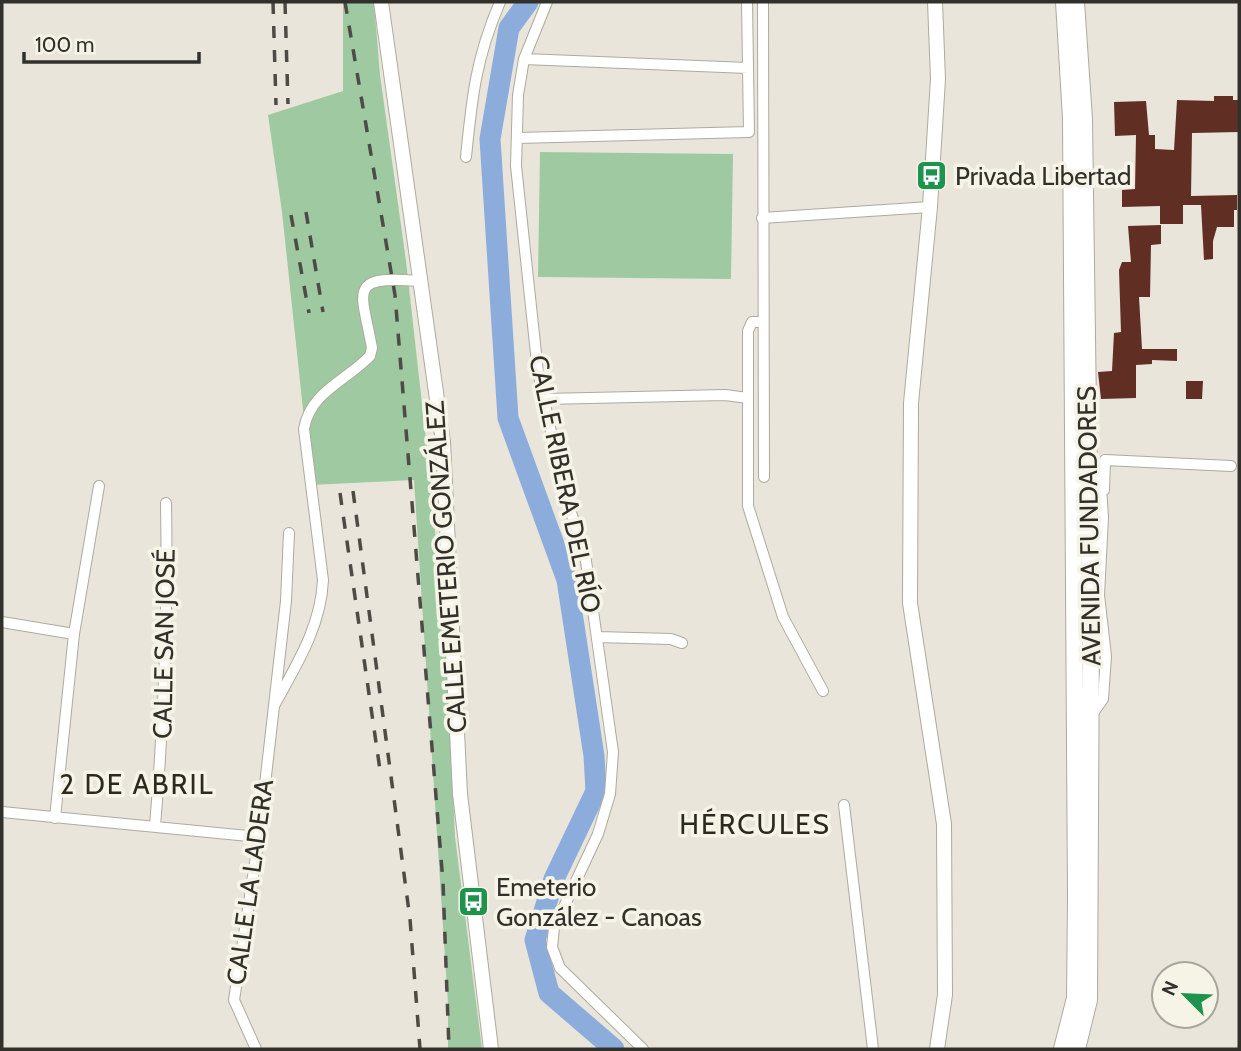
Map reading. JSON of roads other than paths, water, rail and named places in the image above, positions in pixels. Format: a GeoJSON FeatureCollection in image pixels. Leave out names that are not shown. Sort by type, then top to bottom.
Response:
{"type":"FeatureCollection","features":[{"type":"Feature","properties":{"kind":"main road","name":"AVENIDA FUNDADORES"},"geometry":{"type":"LineString","coordinates":[[1062,1049],[1075,998],[1076,899],[1071,118],[1064,2]]}},
{"type":"Feature","properties":{"kind":"main road","name":"AVENIDA FUNDADORES"},"geometry":{"type":"LineString","coordinates":[[1076,2],[1084,119],[1090,717],[1089,1000],[1077,1049]]}},
{"type":"Feature","properties":{"kind":"street","name":"CALLE EMETERIO GONZÁLEZ"},"geometry":{"type":"LineString","coordinates":[[381,2],[418,281],[443,442],[460,794],[491,1049]]}},
{"type":"Feature","properties":{"kind":"street"},"geometry":{"type":"LineString","coordinates":[[466,157],[473,79],[482,43],[500,2]]}},
{"type":"Feature","properties":{"kind":"street","name":"CALLE RIBERA DEL RÍO"},"geometry":{"type":"LineString","coordinates":[[547,2],[524,59],[517,138],[519,190],[544,399],[565,492],[585,554],[613,752],[610,794],[598,834],[554,928],[552,947],[560,968],[643,1049]]}},
{"type":"Feature","properties":{"kind":"street"},"geometry":{"type":"LineString","coordinates":[[517,138],[749,132],[747,2]]}},
{"type":"Feature","properties":{"kind":"street"},"geometry":{"type":"LineString","coordinates":[[763,2],[764,477]]}},
{"type":"Feature","properties":{"kind":"street"},"geometry":{"type":"LineString","coordinates":[[935,2],[937,79],[930,208],[911,403],[910,603],[944,824],[945,995],[937,1049]]}},
{"type":"Feature","properties":{"kind":"street"},"geometry":{"type":"LineString","coordinates":[[524,59],[748,68]]}},
{"type":"Feature","properties":{"kind":"street"},"geometry":{"type":"LineString","coordinates":[[762,218],[930,208]]}},
{"type":"Feature","properties":{"kind":"street","name":"CALLE LA LADERA"},"geometry":{"type":"LineString","coordinates":[[272,709],[309,642],[319,609],[323,580],[304,429],[308,410],[317,399],[370,356],[372,348],[361,299],[364,289],[373,281],[418,281]]}},
{"type":"Feature","properties":{"kind":"street"},"geometry":{"type":"LineString","coordinates":[[763,322],[752,322],[748,331],[748,506],[783,617],[823,691]]}},
{"type":"Feature","properties":{"kind":"street"},"geometry":{"type":"LineString","coordinates":[[544,399],[725,395],[748,398]]}},
{"type":"Feature","properties":{"kind":"street"},"geometry":{"type":"LineString","coordinates":[[1090,717],[1103,699],[1105,667],[1099,595],[1105,460],[1231,466]]}},
{"type":"Feature","properties":{"kind":"street"},"geometry":{"type":"LineString","coordinates":[[1089,463],[1101,486],[1103,517]]}},
{"type":"Feature","properties":{"kind":"street"},"geometry":{"type":"LineString","coordinates":[[55,818],[74,634],[99,486]]}},
{"type":"Feature","properties":{"kind":"street","name":"CALLE SAN JOSÉ"},"geometry":{"type":"LineString","coordinates":[[155,826],[165,695],[166,503]]}},
{"type":"Feature","properties":{"kind":"street","name":"CALLE LA LADERA"},"geometry":{"type":"LineString","coordinates":[[256,1049],[253,1038],[237,1012],[234,1000],[259,836],[286,601],[289,533]]}},
{"type":"Feature","properties":{"kind":"street"},"geometry":{"type":"LineString","coordinates":[[2,622],[74,634]]}},
{"type":"Feature","properties":{"kind":"street"},"geometry":{"type":"LineString","coordinates":[[597,637],[671,639],[682,643]]}},
{"type":"Feature","properties":{"kind":"street"},"geometry":{"type":"LineString","coordinates":[[844,805],[873,1049]]}},
{"type":"Feature","properties":{"kind":"street"},"geometry":{"type":"LineString","coordinates":[[2,812],[259,836]]}},
{"type":"Feature","properties":{"kind":"waterway"},"geometry":{"type":"LineString","coordinates":[[528,2],[509,28],[490,139],[508,418],[567,580],[594,756],[596,791],[554,879],[535,940],[549,993],[614,1049]]}},
{"type":"Feature","properties":{"kind":"railway"},"geometry":{"type":"LineString","coordinates":[[273,2],[276,105]]}},
{"type":"Feature","properties":{"kind":"railway"},"geometry":{"type":"LineString","coordinates":[[285,2],[288,104]]}},
{"type":"Feature","properties":{"kind":"railway"},"geometry":{"type":"LineString","coordinates":[[345,2],[395,295],[443,882],[449,1049]]}},
{"type":"Feature","properties":{"kind":"railway"},"geometry":{"type":"LineString","coordinates":[[306,212],[323,312]]}},
{"type":"Feature","properties":{"kind":"railway"},"geometry":{"type":"LineString","coordinates":[[291,215],[309,313]]}},
{"type":"Feature","properties":{"kind":"railway"},"geometry":{"type":"LineString","coordinates":[[353,491],[410,919],[420,1049]]}},
{"type":"Feature","properties":{"kind":"railway"},"geometry":{"type":"LineString","coordinates":[[340,493],[380,770]]}},
{"type":"Feature","properties":{"kind":"place","name":"Privada Libertad"},"geometry":{"type":"Point","coordinates":[932,176]}},
{"type":"Feature","properties":{"kind":"place","name":"Emeterio González - Canoas"},"geometry":{"type":"Point","coordinates":[473,902]}},
{"type":"Feature","properties":{"kind":"district","name":"2 DE ABRIL"},"geometry":{"type":"Point","coordinates":[137,784]}},
{"type":"Feature","properties":{"kind":"district","name":"HÉRCULES"},"geometry":{"type":"Point","coordinates":[755,824]}}]}
